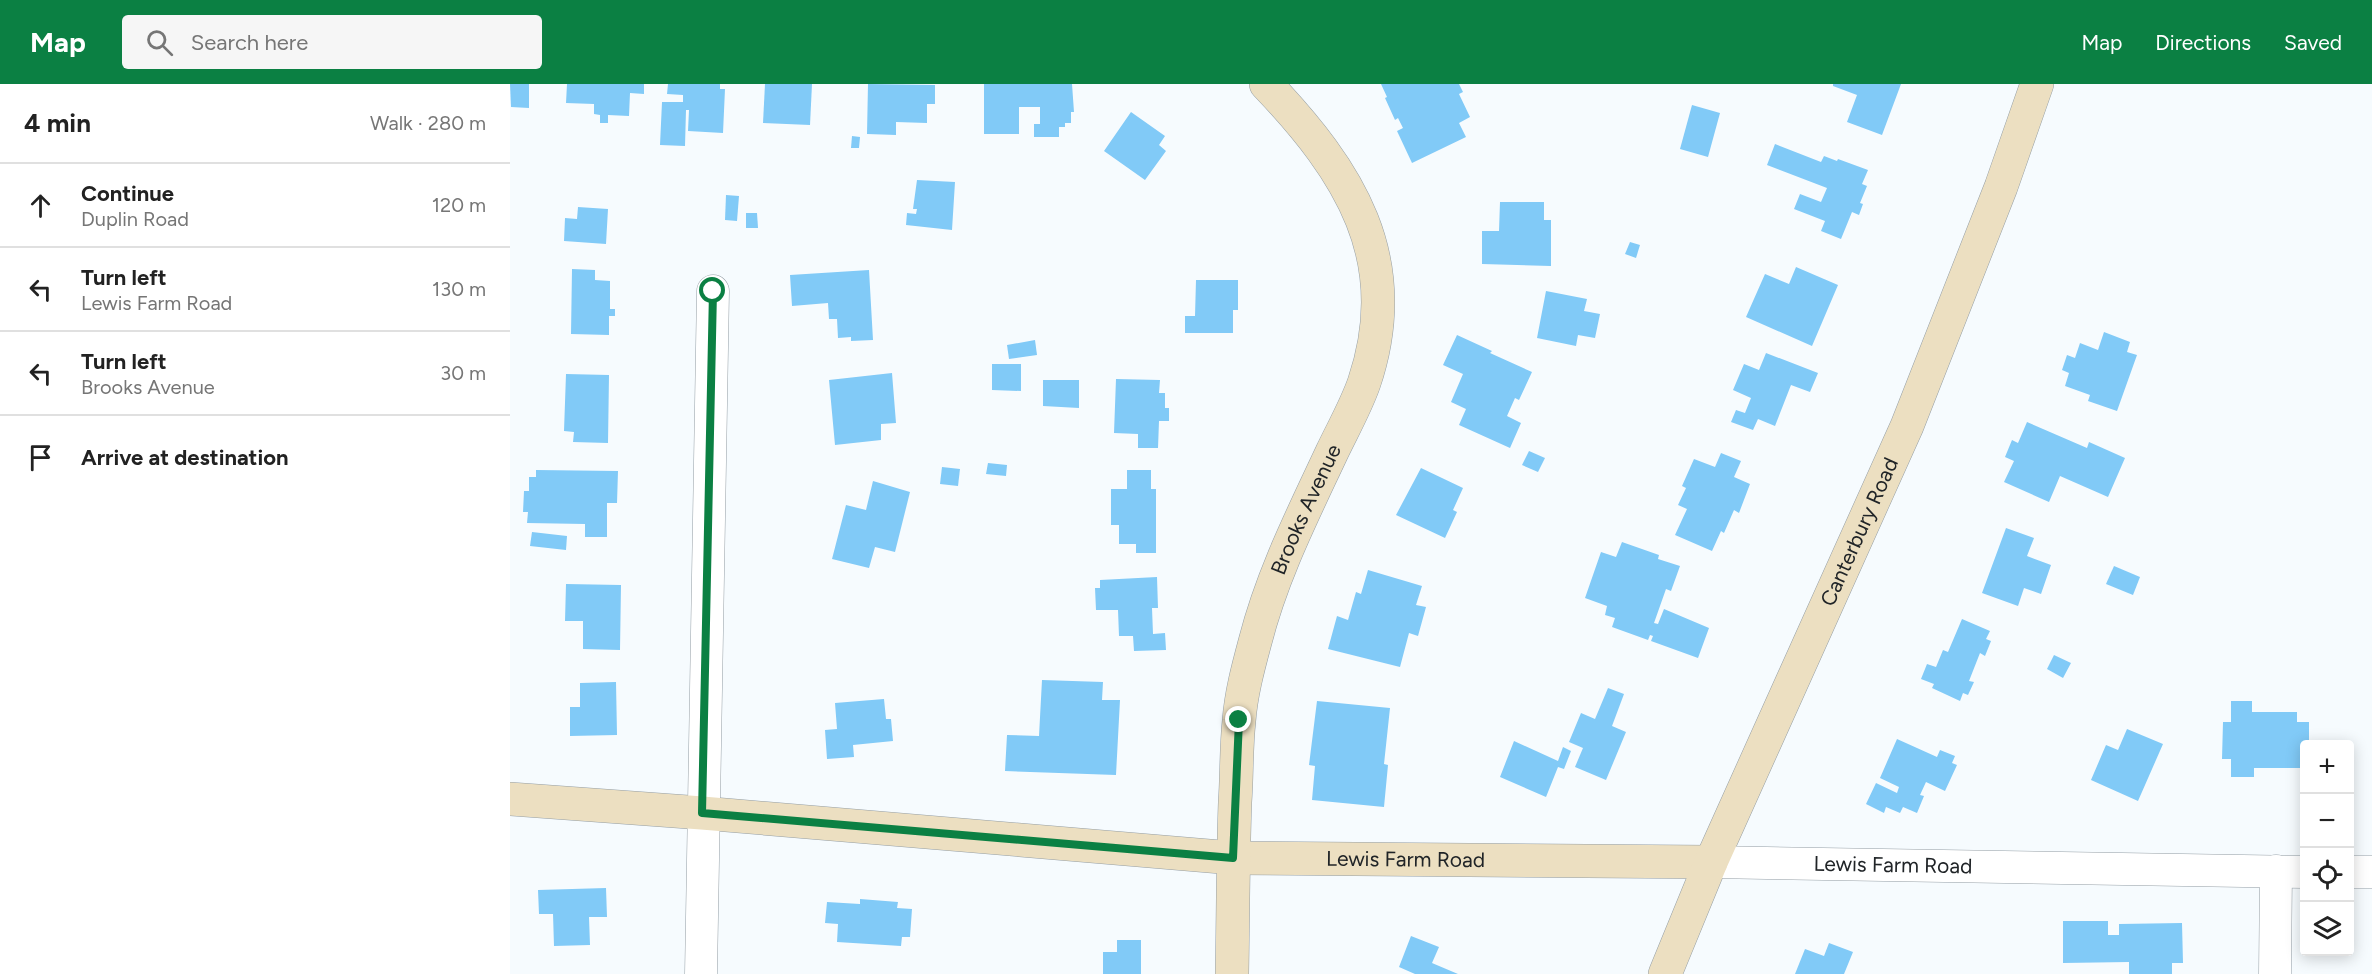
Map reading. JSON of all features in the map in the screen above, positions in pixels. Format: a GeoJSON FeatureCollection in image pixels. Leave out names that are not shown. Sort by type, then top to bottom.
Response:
{"type":"FeatureCollection","features":[{"type":"Feature","properties":{"kind":"street","name":"Brooks Avenue"},"geometry":{"type":"LineString","coordinates":[[1232,974],[1233,858],[1239,720],[1245,681],[1273,585],[1363,385],[1373,354],[1377,322],[1378,293],[1375,266],[1359,208],[1320,147],[1289,108],[1266,84]]}},
{"type":"Feature","properties":{"kind":"street","name":"Canterbury Road"},"geometry":{"type":"LineString","coordinates":[[1665,974],[1711,862],[1907,426],[2001,188],[2037,84]]}},
{"type":"Feature","properties":{"kind":"street"},"geometry":{"type":"LineString","coordinates":[[701,974],[702,813],[713,291]]}},
{"type":"Feature","properties":{"kind":"street","name":"Lewis Farm Road"},"geometry":{"type":"LineString","coordinates":[[510,800],[702,813],[1233,858],[1711,862],[2290,871]]}},
{"type":"Feature","properties":{"kind":"street"},"geometry":{"type":"LineString","coordinates":[[2275,974],[2290,871]]}},
{"type":"Feature","properties":{"kind":"street"},"geometry":{"type":"LineString","coordinates":[[2354,872],[2372,872]]}},
{"type":"Feature","properties":{"kind":"building"},"geometry":{"type":"Polygon","coordinates":[[[510,84],[529,84],[529,108],[511,107],[510,84]]]}},
{"type":"Feature","properties":{"kind":"building"},"geometry":{"type":"Polygon","coordinates":[[[567,84],[644,84],[644,94],[630,93],[629,116],[608,115],[608,123],[600,123],[600,115],[594,114],[594,104],[566,103],[567,84]]]}},
{"type":"Feature","properties":{"kind":"building"},"geometry":{"type":"Polygon","coordinates":[[[668,84],[720,84],[720,89],[725,89],[723,133],[688,131],[689,110],[686,110],[685,146],[660,145],[662,102],[683,102],[683,95],[667,94],[668,84]]]}},
{"type":"Feature","properties":{"kind":"building"},"geometry":{"type":"Polygon","coordinates":[[[765,84],[812,84],[810,125],[763,123],[765,84]]]}},
{"type":"Feature","properties":{"kind":"building"},"geometry":{"type":"Polygon","coordinates":[[[868,84],[935,85],[935,104],[927,104],[927,123],[896,122],[896,135],[867,134],[868,84]]]}},
{"type":"Feature","properties":{"kind":"building"},"geometry":{"type":"Polygon","coordinates":[[[984,84],[1072,84],[1074,112],[1071,112],[1071,123],[1065,123],[1065,127],[1059,127],[1059,137],[1034,137],[1034,124],[1040,124],[1040,107],[1019,107],[1019,134],[984,134],[984,84]]]}},
{"type":"Feature","properties":{"kind":"building"},"geometry":{"type":"Polygon","coordinates":[[[1381,84],[1459,84],[1463,92],[1459,94],[1470,117],[1459,123],[1466,137],[1412,163],[1397,131],[1403,128],[1398,118],[1395,120],[1381,84]]]}},
{"type":"Feature","properties":{"kind":"building"},"geometry":{"type":"Polygon","coordinates":[[[1833,84],[1901,84],[1882,135],[1847,122],[1857,95],[1833,86],[1833,84]]]}},
{"type":"Feature","properties":{"kind":"building"},"geometry":{"type":"Polygon","coordinates":[[[1692,105],[1720,113],[1708,157],[1680,149],[1692,105]]]}},
{"type":"Feature","properties":{"kind":"building"},"geometry":{"type":"Polygon","coordinates":[[[1131,112],[1165,136],[1159,145],[1166,151],[1145,180],[1104,151],[1131,112]]]}},
{"type":"Feature","properties":{"kind":"building"},"geometry":{"type":"Polygon","coordinates":[[[852,136],[860,137],[859,148],[851,148],[852,136]]]}},
{"type":"Feature","properties":{"kind":"building"},"geometry":{"type":"Polygon","coordinates":[[[1775,144],[1821,162],[1824,156],[1868,170],[1862,184],[1867,186],[1860,203],[1863,204],[1859,215],[1852,212],[1841,239],[1821,231],[1825,221],[1794,209],[1800,194],[1821,202],[1827,188],[1767,165],[1775,144]]]}},
{"type":"Feature","properties":{"kind":"building"},"geometry":{"type":"Polygon","coordinates":[[[917,180],[955,182],[952,230],[906,225],[907,213],[916,214],[917,209],[913,209],[917,180]]]}},
{"type":"Feature","properties":{"kind":"building"},"geometry":{"type":"Polygon","coordinates":[[[726,195],[739,196],[737,221],[725,220],[726,195]]]}},
{"type":"Feature","properties":{"kind":"building"},"geometry":{"type":"Polygon","coordinates":[[[1500,202],[1544,202],[1544,220],[1551,220],[1551,266],[1482,264],[1482,231],[1499,231],[1500,202]]]}},
{"type":"Feature","properties":{"kind":"building"},"geometry":{"type":"Polygon","coordinates":[[[578,207],[608,209],[606,244],[564,241],[565,218],[577,219],[578,207]]]}},
{"type":"Feature","properties":{"kind":"building"},"geometry":{"type":"Polygon","coordinates":[[[746,213],[757,213],[758,228],[746,228],[746,213]]]}},
{"type":"Feature","properties":{"kind":"building"},"geometry":{"type":"Polygon","coordinates":[[[1630,242],[1640,245],[1636,258],[1625,254],[1630,242]]]}},
{"type":"Feature","properties":{"kind":"building"},"geometry":{"type":"Polygon","coordinates":[[[1796,267],[1838,285],[1812,346],[1746,317],[1765,274],[1789,284],[1796,267]]]}},
{"type":"Feature","properties":{"kind":"building"},"geometry":{"type":"Polygon","coordinates":[[[572,269],[595,270],[595,280],[610,281],[610,309],[615,309],[615,316],[609,316],[609,335],[571,334],[572,269]]]}},
{"type":"Feature","properties":{"kind":"building"},"geometry":{"type":"Polygon","coordinates":[[[869,270],[873,340],[851,341],[851,337],[838,338],[837,319],[829,319],[828,303],[792,306],[790,275],[869,270]]]}},
{"type":"Feature","properties":{"kind":"building"},"geometry":{"type":"Polygon","coordinates":[[[1196,280],[1238,280],[1238,310],[1233,310],[1233,333],[1185,333],[1185,316],[1195,316],[1196,280]]]}},
{"type":"Feature","properties":{"kind":"building"},"geometry":{"type":"Polygon","coordinates":[[[1546,291],[1587,299],[1584,311],[1600,314],[1595,338],[1578,335],[1576,346],[1537,338],[1546,291]]]}},
{"type":"Feature","properties":{"kind":"building"},"geometry":{"type":"Polygon","coordinates":[[[2104,332],[2130,342],[2127,352],[2137,355],[2117,411],[2088,401],[2090,395],[2065,386],[2069,373],[2062,370],[2067,355],[2075,358],[2080,343],[2098,350],[2104,332]]]}},
{"type":"Feature","properties":{"kind":"building"},"geometry":{"type":"Polygon","coordinates":[[[1457,335],[1532,372],[1519,400],[1515,398],[1507,416],[1521,423],[1510,448],[1459,425],[1466,409],[1451,402],[1463,374],[1443,365],[1457,335]]]}},
{"type":"Feature","properties":{"kind":"building"},"geometry":{"type":"Polygon","coordinates":[[[1035,340],[1037,355],[1009,359],[1007,345],[1035,340]]]}},
{"type":"Feature","properties":{"kind":"building"},"geometry":{"type":"Polygon","coordinates":[[[1766,353],[1818,373],[1810,392],[1791,385],[1775,426],[1758,419],[1753,430],[1731,422],[1736,410],[1745,413],[1751,398],[1733,390],[1744,364],[1759,370],[1766,353]]]}},
{"type":"Feature","properties":{"kind":"building"},"geometry":{"type":"Polygon","coordinates":[[[992,364],[1021,364],[1021,391],[992,390],[992,364]]]}},
{"type":"Feature","properties":{"kind":"building"},"geometry":{"type":"Polygon","coordinates":[[[892,373],[896,423],[881,424],[881,440],[835,445],[829,380],[892,373]]]}},
{"type":"Feature","properties":{"kind":"building"},"geometry":{"type":"Polygon","coordinates":[[[566,374],[609,375],[608,443],[573,442],[574,432],[564,431],[566,374]]]}},
{"type":"Feature","properties":{"kind":"building"},"geometry":{"type":"Polygon","coordinates":[[[1116,379],[1160,380],[1159,393],[1165,393],[1165,408],[1169,408],[1169,421],[1159,421],[1158,448],[1138,448],[1138,434],[1114,433],[1116,379]]]}},
{"type":"Feature","properties":{"kind":"building"},"geometry":{"type":"Polygon","coordinates":[[[1043,380],[1079,380],[1079,408],[1043,406],[1043,380]]]}},
{"type":"Feature","properties":{"kind":"building"},"geometry":{"type":"Polygon","coordinates":[[[2027,422],[2087,448],[2089,442],[2125,458],[2108,497],[2060,476],[2049,502],[2004,482],[2014,461],[2005,457],[2012,440],[2018,443],[2027,422]]]}},
{"type":"Feature","properties":{"kind":"building"},"geometry":{"type":"Polygon","coordinates":[[[1529,451],[1545,458],[1538,472],[1522,465],[1529,451]]]}},
{"type":"Feature","properties":{"kind":"building"},"geometry":{"type":"Polygon","coordinates":[[[1721,453],[1741,461],[1734,477],[1750,484],[1739,513],[1734,510],[1724,533],[1721,531],[1712,551],[1675,535],[1687,509],[1678,505],[1686,488],[1682,486],[1694,459],[1715,467],[1721,453]]]}},
{"type":"Feature","properties":{"kind":"building"},"geometry":{"type":"Polygon","coordinates":[[[988,463],[1007,465],[1006,476],[986,474],[988,463]]]}},
{"type":"Feature","properties":{"kind":"building"},"geometry":{"type":"Polygon","coordinates":[[[942,467],[960,469],[958,486],[940,484],[942,467]]]}},
{"type":"Feature","properties":{"kind":"building"},"geometry":{"type":"Polygon","coordinates":[[[1421,468],[1463,488],[1453,510],[1457,512],[1445,538],[1396,515],[1421,468]]]}},
{"type":"Feature","properties":{"kind":"building"},"geometry":{"type":"Polygon","coordinates":[[[536,470],[618,471],[617,503],[607,503],[607,537],[585,537],[585,524],[527,523],[528,512],[523,512],[524,491],[529,491],[529,477],[536,477],[536,470]]]}},
{"type":"Feature","properties":{"kind":"building"},"geometry":{"type":"Polygon","coordinates":[[[1127,470],[1151,470],[1151,489],[1156,489],[1156,553],[1136,553],[1136,544],[1119,544],[1119,525],[1111,525],[1111,489],[1127,489],[1127,470]]]}},
{"type":"Feature","properties":{"kind":"building"},"geometry":{"type":"Polygon","coordinates":[[[873,481],[910,492],[895,552],[875,547],[869,568],[832,559],[846,505],[866,510],[873,481]]]}},
{"type":"Feature","properties":{"kind":"building"},"geometry":{"type":"Polygon","coordinates":[[[2006,528],[2034,538],[2027,556],[2051,565],[2041,594],[2024,588],[2018,606],[1982,593],[2006,528]]]}},
{"type":"Feature","properties":{"kind":"building"},"geometry":{"type":"Polygon","coordinates":[[[532,532],[567,536],[566,550],[530,546],[532,532]]]}},
{"type":"Feature","properties":{"kind":"building"},"geometry":{"type":"Polygon","coordinates":[[[1622,542],[1659,555],[1658,559],[1680,566],[1671,591],[1666,589],[1654,623],[1658,624],[1664,609],[1709,628],[1698,658],[1651,641],[1653,636],[1650,635],[1648,640],[1612,627],[1615,618],[1605,615],[1607,606],[1585,598],[1601,552],[1616,557],[1622,542]]]}},
{"type":"Feature","properties":{"kind":"building"},"geometry":{"type":"Polygon","coordinates":[[[2114,566],[2140,577],[2133,595],[2106,584],[2114,566]]]}},
{"type":"Feature","properties":{"kind":"building"},"geometry":{"type":"Polygon","coordinates":[[[1368,570],[1422,586],[1416,605],[1426,607],[1418,636],[1409,633],[1400,667],[1328,649],[1337,616],[1348,620],[1356,592],[1361,594],[1368,570]]]}},
{"type":"Feature","properties":{"kind":"building"},"geometry":{"type":"Polygon","coordinates":[[[1157,577],[1158,608],[1152,608],[1153,634],[1165,633],[1166,650],[1134,651],[1133,636],[1119,636],[1118,610],[1096,610],[1095,588],[1100,588],[1100,580],[1157,577]]]}},
{"type":"Feature","properties":{"kind":"building"},"geometry":{"type":"Polygon","coordinates":[[[566,584],[621,585],[620,650],[583,649],[583,621],[565,621],[566,584]]]}},
{"type":"Feature","properties":{"kind":"building"},"geometry":{"type":"Polygon","coordinates":[[[1962,619],[1990,631],[1986,639],[1991,641],[1985,656],[1980,653],[1969,681],[1974,682],[1968,695],[1963,693],[1960,701],[1932,688],[1934,684],[1921,679],[1927,664],[1936,667],[1943,650],[1948,652],[1962,619]]]}},
{"type":"Feature","properties":{"kind":"building"},"geometry":{"type":"Polygon","coordinates":[[[2054,655],[2071,663],[2063,678],[2047,669],[2054,655]]]}},
{"type":"Feature","properties":{"kind":"building"},"geometry":{"type":"Polygon","coordinates":[[[1042,680],[1103,682],[1102,700],[1120,700],[1116,775],[1005,771],[1007,735],[1039,736],[1042,680]]]}},
{"type":"Feature","properties":{"kind":"building"},"geometry":{"type":"Polygon","coordinates":[[[616,682],[617,735],[570,736],[570,707],[580,707],[580,683],[616,682]]]}},
{"type":"Feature","properties":{"kind":"building"},"geometry":{"type":"Polygon","coordinates":[[[1608,688],[1624,694],[1612,726],[1626,732],[1606,780],[1575,767],[1583,748],[1569,742],[1581,713],[1595,719],[1608,688]]]}},
{"type":"Feature","properties":{"kind":"building"},"geometry":{"type":"Polygon","coordinates":[[[884,699],[886,719],[891,719],[893,741],[853,745],[854,757],[827,759],[825,730],[837,729],[835,703],[884,699]]]}},
{"type":"Feature","properties":{"kind":"building"},"geometry":{"type":"Polygon","coordinates":[[[1317,701],[1390,708],[1384,764],[1388,765],[1384,807],[1312,800],[1315,766],[1309,765],[1317,701]]]}},
{"type":"Feature","properties":{"kind":"building"},"geometry":{"type":"Polygon","coordinates":[[[2231,701],[2252,701],[2252,712],[2297,712],[2297,722],[2309,722],[2309,740],[2300,740],[2300,768],[2254,768],[2254,777],[2231,777],[2231,759],[2222,759],[2223,722],[2231,722],[2231,701]]]}},
{"type":"Feature","properties":{"kind":"building"},"geometry":{"type":"Polygon","coordinates":[[[2127,729],[2163,744],[2138,801],[2091,780],[2106,745],[2118,750],[2127,729]]]}},
{"type":"Feature","properties":{"kind":"building"},"geometry":{"type":"Polygon","coordinates":[[[1897,739],[1937,757],[1940,750],[1955,756],[1952,763],[1957,765],[1945,791],[1926,782],[1920,795],[1924,796],[1917,813],[1903,807],[1900,813],[1886,807],[1884,813],[1866,804],[1876,783],[1897,793],[1899,787],[1880,778],[1897,739]]]}},
{"type":"Feature","properties":{"kind":"building"},"geometry":{"type":"Polygon","coordinates":[[[1514,741],[1558,761],[1563,747],[1571,751],[1564,769],[1558,767],[1546,797],[1500,777],[1514,741]]]}},
{"type":"Feature","properties":{"kind":"building"},"geometry":{"type":"Polygon","coordinates":[[[606,888],[607,917],[589,917],[590,945],[554,946],[553,914],[539,914],[538,890],[606,888]]]}},
{"type":"Feature","properties":{"kind":"building"},"geometry":{"type":"Polygon","coordinates":[[[860,899],[898,902],[897,908],[912,909],[910,937],[902,937],[901,946],[837,942],[838,924],[825,923],[827,902],[860,904],[860,899]]]}},
{"type":"Feature","properties":{"kind":"building"},"geometry":{"type":"Polygon","coordinates":[[[2063,921],[2108,921],[2108,935],[2119,935],[2119,924],[2182,923],[2183,963],[2172,963],[2172,974],[2129,974],[2129,962],[2063,963],[2063,921]]]}},
{"type":"Feature","properties":{"kind":"building"},"geometry":{"type":"Polygon","coordinates":[[[1411,936],[1439,947],[1432,963],[1458,974],[1415,974],[1399,967],[1411,936]]]}},
{"type":"Feature","properties":{"kind":"building"},"geometry":{"type":"Polygon","coordinates":[[[1117,940],[1141,940],[1141,974],[1103,974],[1103,952],[1117,952],[1117,940]]]}},
{"type":"Feature","properties":{"kind":"building"},"geometry":{"type":"Polygon","coordinates":[[[1829,943],[1853,952],[1844,974],[1795,974],[1805,949],[1824,956],[1829,943]]]}},
{"type":"Feature","properties":{"kind":"route"},"geometry":{"type":"LineString","coordinates":[[713,291],[702,813],[1233,858],[1239,720]]}}]}
